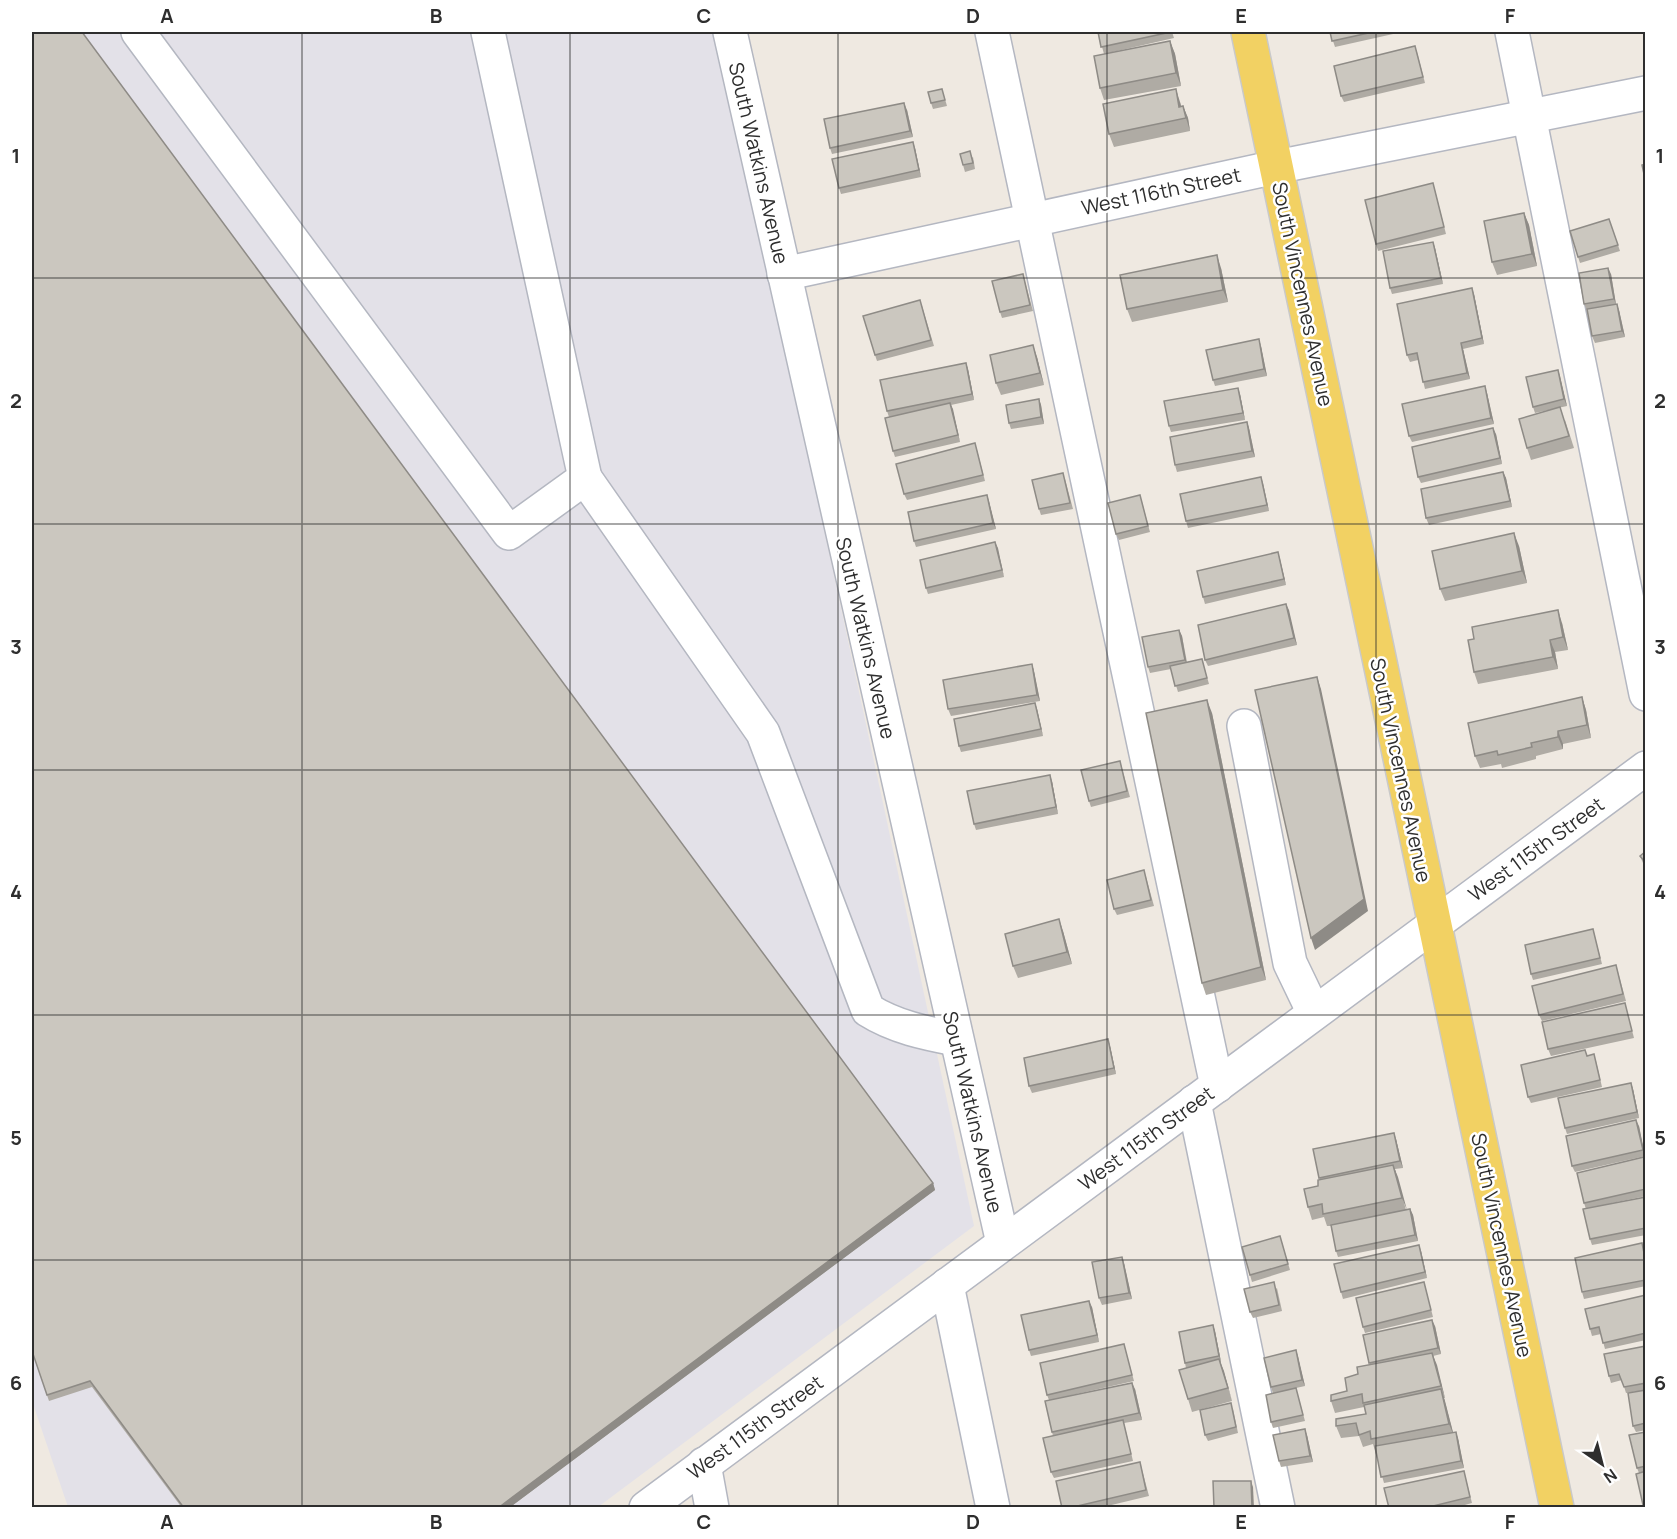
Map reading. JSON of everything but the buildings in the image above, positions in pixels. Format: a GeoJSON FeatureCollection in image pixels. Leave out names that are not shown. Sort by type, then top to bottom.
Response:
{"type":"FeatureCollection","features":[{"type":"Feature","properties":{"kind":"main road","name":"South Vincennes Avenue"},"geometry":{"type":"LineString","coordinates":[[1248,32],[1557,1508]]}},
{"type":"Feature","properties":{"kind":"street"},"geometry":{"type":"LineString","coordinates":[[138,32],[509,533],[585,478]]}},
{"type":"Feature","properties":{"kind":"street"},"geometry":{"type":"LineString","coordinates":[[488,32],[585,478],[764,733],[868,1010],[884,1020],[914,1031],[956,1039]]}},
{"type":"Feature","properties":{"kind":"street","name":"South Watkins Avenue"},"geometry":{"type":"LineString","coordinates":[[730,32],[1003,1243]]}},
{"type":"Feature","properties":{"kind":"street"},"geometry":{"type":"LineString","coordinates":[[992,32],[1032,220],[1206,1094],[1278,1508]]}},
{"type":"Feature","properties":{"kind":"street"},"geometry":{"type":"LineString","coordinates":[[1512,32],[1646,694]]}},
{"type":"Feature","properties":{"kind":"street","name":"West 116th Street"},"geometry":{"type":"LineString","coordinates":[[784,274],[1276,167],[1646,93]]}},
{"type":"Feature","properties":{"kind":"street"},"geometry":{"type":"LineString","coordinates":[[1244,726],[1290,963],[1314,1013]]}},
{"type":"Feature","properties":{"kind":"street","name":"West 115th Street"},"geometry":{"type":"LineString","coordinates":[[646,1508],[1646,768]]}},
{"type":"Feature","properties":{"kind":"street"},"geometry":{"type":"LineString","coordinates":[[947,1285],[993,1508]]}},
{"type":"Feature","properties":{"kind":"street"},"geometry":{"type":"LineString","coordinates":[[704,1464],[712,1508]]}},
{"type":"Feature","properties":{"kind":"shaded area"},"geometry":{"type":"Polygon","coordinates":[[[32,32],[717,32],[974,1226],[598,1507],[68,1507],[32,1401],[32,32]]]}}]}
